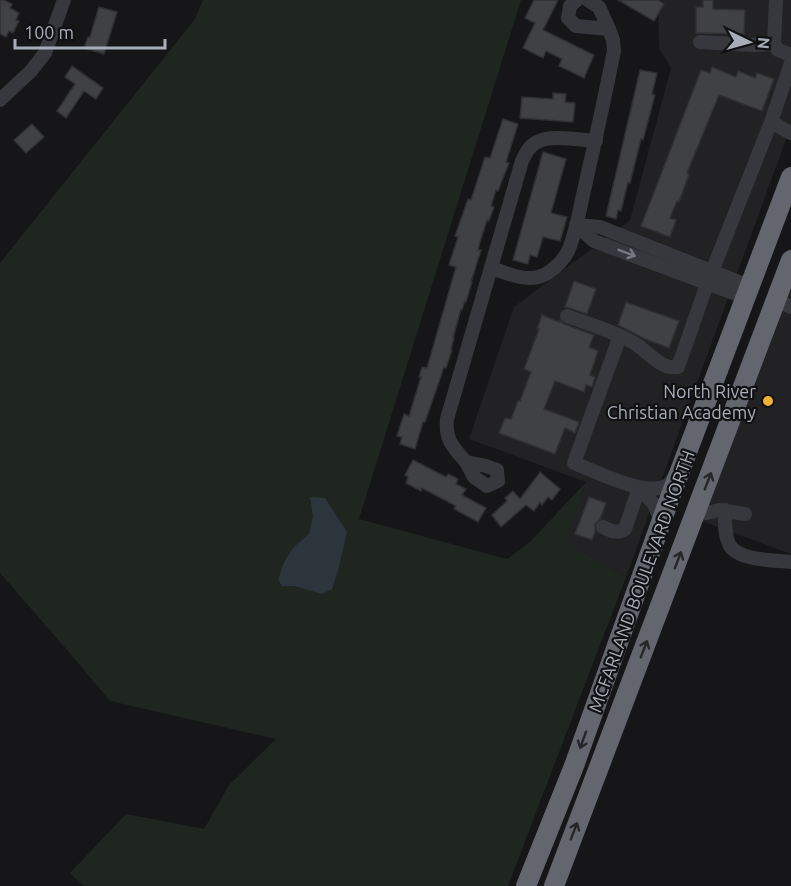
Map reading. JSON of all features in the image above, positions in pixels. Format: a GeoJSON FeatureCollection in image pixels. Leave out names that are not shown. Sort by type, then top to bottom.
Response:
{"type":"FeatureCollection","features":[{"type":"Feature","properties":{"kind":"highway"},"geometry":{"type":"LineString","coordinates":[[783,303],[766,290],[762,278],[762,264],[766,242],[791,177]]}},
{"type":"Feature","properties":{"kind":"highway","name":"MCFARLAND BOULEVARD NORTH"},"geometry":{"type":"LineString","coordinates":[[526,886],[581,747],[681,468],[766,242]]}},
{"type":"Feature","properties":{"kind":"highway","name":"MCFARLAND BOULEVARD NORTH"},"geometry":{"type":"LineString","coordinates":[[554,886],[753,361],[783,303],[791,260]]}},
{"type":"Feature","properties":{"kind":"highway"},"geometry":{"type":"LineString","coordinates":[[748,291],[757,301],[760,313],[753,361]]}},
{"type":"Feature","properties":{"kind":"highway"},"geometry":{"type":"LineString","coordinates":[[681,468],[679,482],[682,495],[689,506],[696,511]]}},
{"type":"Feature","properties":{"kind":"street"},"geometry":{"type":"LineString","coordinates":[[0,100],[31,71],[45,53],[64,0]]}},
{"type":"Feature","properties":{"kind":"street"},"geometry":{"type":"LineString","coordinates":[[577,0],[570,6],[568,18],[576,26],[609,29]]}},
{"type":"Feature","properties":{"kind":"street"},"geometry":{"type":"LineString","coordinates":[[491,268],[532,279],[555,268],[569,251],[596,141],[614,51],[613,40],[599,7],[588,0]]}},
{"type":"Feature","properties":{"kind":"street"},"geometry":{"type":"LineString","coordinates":[[776,0],[774,44],[778,50],[791,55]]}},
{"type":"Feature","properties":{"kind":"street"},"geometry":{"type":"LineString","coordinates":[[700,42],[774,44]]}},
{"type":"Feature","properties":{"kind":"street"},"geometry":{"type":"LineString","coordinates":[[567,316],[635,343],[664,365],[678,367],[771,122],[791,63]]}},
{"type":"Feature","properties":{"kind":"street"},"geometry":{"type":"LineString","coordinates":[[771,122],[791,133]]}},
{"type":"Feature","properties":{"kind":"street"},"geometry":{"type":"LineString","coordinates":[[466,462],[450,441],[446,430],[447,419],[522,161],[528,149],[537,141],[548,138],[596,141]]}},
{"type":"Feature","properties":{"kind":"street"},"geometry":{"type":"LineString","coordinates":[[576,225],[600,227],[710,278],[739,282],[748,291]]}},
{"type":"Feature","properties":{"kind":"street"},"geometry":{"type":"LineString","coordinates":[[620,336],[574,463],[639,488],[655,489],[667,485],[681,468]]}},
{"type":"Feature","properties":{"kind":"street"},"geometry":{"type":"LineString","coordinates":[[639,488],[654,504],[662,521]]}},
{"type":"Feature","properties":{"kind":"street"},"geometry":{"type":"LineString","coordinates":[[603,527],[615,532],[625,529],[639,488]]}},
{"type":"Feature","properties":{"kind":"street"},"geometry":{"type":"LineString","coordinates":[[696,511],[707,513],[725,510],[745,514]]}},
{"type":"Feature","properties":{"kind":"street"},"geometry":{"type":"LineString","coordinates":[[725,510],[726,532],[730,546],[737,554],[791,561]]}},
{"type":"Feature","properties":{"kind":"shaded area"},"geometry":{"type":"Polygon","coordinates":[[[203,0],[521,0],[359,519],[507,559],[530,542],[586,482],[565,542],[626,577],[508,886],[83,886],[70,873],[126,814],[204,829],[229,785],[276,739],[110,701],[0,573],[0,263],[195,19],[203,0]]]}},
{"type":"Feature","properties":{"kind":"shaded area"},"geometry":{"type":"Polygon","coordinates":[[[658,0],[791,0],[791,126],[626,577],[564,542],[586,482],[469,439],[514,307],[630,220],[671,68],[659,48],[658,0]]]}},
{"type":"Feature","properties":{"kind":"shaded area","name":"North River Christian Academy"},"geometry":{"type":"Polygon","coordinates":[[[791,282],[791,554],[699,520],[791,282]]]}},
{"type":"Feature","properties":{"kind":"shaded area"},"geometry":{"type":"Polygon","coordinates":[[[310,497],[325,498],[347,532],[332,589],[322,594],[294,586],[282,586],[278,580],[284,562],[293,548],[309,534],[313,516],[310,497]]]}},
{"type":"Feature","properties":{"kind":"building"},"geometry":{"type":"Polygon","coordinates":[[[0,0],[12,4],[10,8],[19,13],[16,20],[19,21],[13,33],[9,31],[6,37],[0,34],[0,0]]]}},
{"type":"Feature","properties":{"kind":"building"},"geometry":{"type":"Polygon","coordinates":[[[534,0],[558,0],[543,30],[594,55],[584,78],[559,66],[562,59],[546,51],[543,58],[523,48],[535,23],[525,18],[534,0]]]}},
{"type":"Feature","properties":{"kind":"building"},"geometry":{"type":"Polygon","coordinates":[[[618,0],[658,0],[664,4],[654,21],[618,0]]]}},
{"type":"Feature","properties":{"kind":"building"},"geometry":{"type":"Polygon","coordinates":[[[703,0],[713,0],[713,9],[745,10],[744,34],[696,33],[696,7],[703,7],[703,0]]]}},
{"type":"Feature","properties":{"kind":"building"},"geometry":{"type":"Polygon","coordinates":[[[99,7],[117,12],[104,54],[84,48],[90,37],[99,7]]]}},
{"type":"Feature","properties":{"kind":"building"},"geometry":{"type":"Polygon","coordinates":[[[72,66],[103,88],[96,99],[84,91],[66,118],[57,111],[75,84],[65,77],[72,66]]]}},
{"type":"Feature","properties":{"kind":"building"},"geometry":{"type":"Polygon","coordinates":[[[712,67],[736,77],[738,71],[755,78],[757,73],[774,79],[762,111],[719,95],[687,173],[689,174],[679,202],[677,201],[670,218],[676,220],[670,237],[641,226],[701,70],[710,73],[712,67]]]}},
{"type":"Feature","properties":{"kind":"building"},"geometry":{"type":"Polygon","coordinates":[[[640,70],[657,73],[652,94],[655,95],[630,183],[628,182],[621,211],[618,210],[616,219],[606,216],[640,70]]]}},
{"type":"Feature","properties":{"kind":"building"},"geometry":{"type":"Polygon","coordinates":[[[553,93],[566,94],[565,102],[575,103],[573,122],[520,118],[522,97],[553,99],[553,93]]]}},
{"type":"Feature","properties":{"kind":"building"},"geometry":{"type":"Polygon","coordinates":[[[503,119],[518,124],[506,162],[509,163],[498,191],[496,190],[491,206],[494,207],[480,242],[478,250],[481,250],[466,302],[461,309],[452,350],[425,422],[423,422],[415,449],[400,444],[402,437],[397,436],[404,414],[409,416],[422,367],[427,368],[456,267],[449,265],[458,237],[455,236],[468,199],[471,200],[485,157],[490,158],[503,119]]]}},
{"type":"Feature","properties":{"kind":"building"},"geometry":{"type":"Polygon","coordinates":[[[32,124],[44,137],[26,153],[14,140],[32,124]]]}},
{"type":"Feature","properties":{"kind":"building"},"geometry":{"type":"Polygon","coordinates":[[[543,152],[566,159],[551,213],[567,217],[560,241],[543,237],[537,257],[530,255],[528,264],[513,260],[543,152]]]}},
{"type":"Feature","properties":{"kind":"building"},"geometry":{"type":"Polygon","coordinates":[[[574,281],[596,289],[587,314],[565,307],[574,281]]]}},
{"type":"Feature","properties":{"kind":"building"},"geometry":{"type":"Polygon","coordinates":[[[626,302],[679,321],[669,348],[618,325],[626,302]]]}},
{"type":"Feature","properties":{"kind":"building"},"geometry":{"type":"Polygon","coordinates":[[[542,315],[594,335],[589,347],[598,351],[590,375],[595,377],[592,387],[586,385],[584,392],[555,381],[544,409],[579,422],[575,433],[565,428],[555,454],[499,433],[505,418],[511,419],[531,372],[524,369],[542,315]]]}},
{"type":"Feature","properties":{"kind":"building"},"geometry":{"type":"Polygon","coordinates":[[[413,460],[446,477],[448,474],[458,479],[456,484],[466,489],[462,495],[486,508],[478,522],[454,509],[456,506],[422,488],[421,491],[406,483],[408,477],[405,475],[413,460]]]}},
{"type":"Feature","properties":{"kind":"building"},"geometry":{"type":"Polygon","coordinates":[[[540,472],[560,489],[552,500],[548,497],[542,505],[540,502],[534,511],[526,505],[501,527],[492,515],[507,501],[505,498],[513,491],[520,499],[540,472]]]}},
{"type":"Feature","properties":{"kind":"building"},"geometry":{"type":"Polygon","coordinates":[[[589,497],[606,503],[600,519],[595,524],[592,540],[575,534],[589,497]]]}},
{"type":"Feature","properties":{"kind":"place","name":"North River Christian Academy"},"geometry":{"type":"Point","coordinates":[768,401]}}]}
